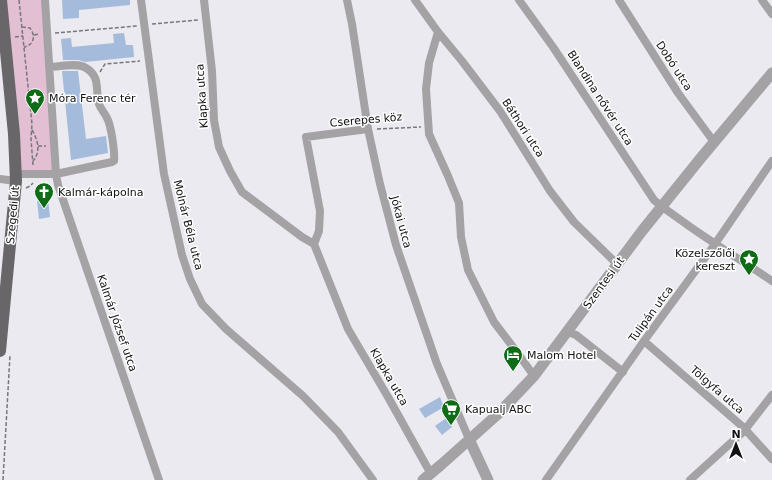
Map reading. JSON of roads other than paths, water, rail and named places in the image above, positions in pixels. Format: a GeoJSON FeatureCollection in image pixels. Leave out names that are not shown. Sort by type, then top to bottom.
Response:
{"type":"FeatureCollection","features":[{"type":"Feature","properties":{"kind":"main road"},"geometry":{"type":"LineString","coordinates":[[1,0],[13,126],[16,177]]}},
{"type":"Feature","properties":{"kind":"main road","name":"Szegedi út"},"geometry":{"type":"LineString","coordinates":[[0,351],[16,177]]}},
{"type":"Feature","properties":{"kind":"street"},"geometry":{"type":"LineString","coordinates":[[45,0],[56,174]]}},
{"type":"Feature","properties":{"kind":"street","name":"Molnár Béla utca"},"geometry":{"type":"LineString","coordinates":[[141,0],[164,174],[182,255],[190,279],[202,304],[226,328],[303,396],[338,432],[373,480]]}},
{"type":"Feature","properties":{"kind":"street","name":"Klapka utca"},"geometry":{"type":"LineString","coordinates":[[204,0],[212,71],[214,120],[219,147],[230,171],[242,192],[302,237],[314,244],[348,329],[388,397],[427,477]]}},
{"type":"Feature","properties":{"kind":"street","name":"Jókai utca"},"geometry":{"type":"LineString","coordinates":[[347,0],[368,129],[380,184],[396,245],[437,364],[469,440]]}},
{"type":"Feature","properties":{"kind":"street","name":"Báthori utca"},"geometry":{"type":"LineString","coordinates":[[415,0],[500,111],[550,191],[574,222],[617,264]]}},
{"type":"Feature","properties":{"kind":"street","name":"Blandina nővér utca"},"geometry":{"type":"LineString","coordinates":[[519,0],[553,47],[654,200],[715,244],[745,262],[772,281]]}},
{"type":"Feature","properties":{"kind":"street","name":"Dobó utca"},"geometry":{"type":"LineString","coordinates":[[619,0],[678,93],[714,142]]}},
{"type":"Feature","properties":{"kind":"street"},"geometry":{"type":"LineString","coordinates":[[762,0],[772,14]]}},
{"type":"Feature","properties":{"kind":"street"},"geometry":{"type":"LineString","coordinates":[[438,32],[429,63],[426,89],[429,134],[448,176],[458,203],[461,237],[468,270],[494,322],[534,376]]}},
{"type":"Feature","properties":{"kind":"street"},"geometry":{"type":"LineString","coordinates":[[0,179],[56,174],[114,161],[110,124],[108,118],[101,109],[96,79],[92,73],[78,65],[49,67]]}},
{"type":"Feature","properties":{"kind":"street","name":"Szentesi út"},"geometry":{"type":"LineString","coordinates":[[427,477],[498,414],[534,376],[617,264],[714,142],[772,73]]}},
{"type":"Feature","properties":{"kind":"street","name":"Cserepes köz"},"geometry":{"type":"LineString","coordinates":[[314,244],[319,231],[320,211],[306,137],[368,129]]}},
{"type":"Feature","properties":{"kind":"street","name":"Tulipán utca"},"geometry":{"type":"LineString","coordinates":[[546,480],[644,341],[715,244],[772,161]]}},
{"type":"Feature","properties":{"kind":"street","name":"Kalmár József utca"},"geometry":{"type":"LineString","coordinates":[[56,174],[58,185],[159,480]]}},
{"type":"Feature","properties":{"kind":"street"},"geometry":{"type":"LineString","coordinates":[[568,332],[576,335],[623,372]]}},
{"type":"Feature","properties":{"kind":"street","name":"Tölgyfa utca"},"geometry":{"type":"LineString","coordinates":[[644,341],[746,430],[772,459]]}},
{"type":"Feature","properties":{"kind":"street"},"geometry":{"type":"LineString","coordinates":[[690,480],[746,430],[772,395]]}},
{"type":"Feature","properties":{"kind":"street"},"geometry":{"type":"LineString","coordinates":[[469,440],[488,480]]}},
{"type":"Feature","properties":{"kind":"place","name":"Móra Ferenc tér"},"geometry":{"type":"Point","coordinates":[35,115]}},
{"type":"Feature","properties":{"kind":"place","name":"Kalmár-kápolna"},"geometry":{"type":"Point","coordinates":[44,209]}},
{"type":"Feature","properties":{"kind":"place","name":"Közelszőlői kereszt"},"geometry":{"type":"Point","coordinates":[749,276]}},
{"type":"Feature","properties":{"kind":"place","name":"Malom Hotel"},"geometry":{"type":"Point","coordinates":[513,372]}},
{"type":"Feature","properties":{"kind":"place","name":"Kapualj ABC"},"geometry":{"type":"Point","coordinates":[451,426]}}]}
